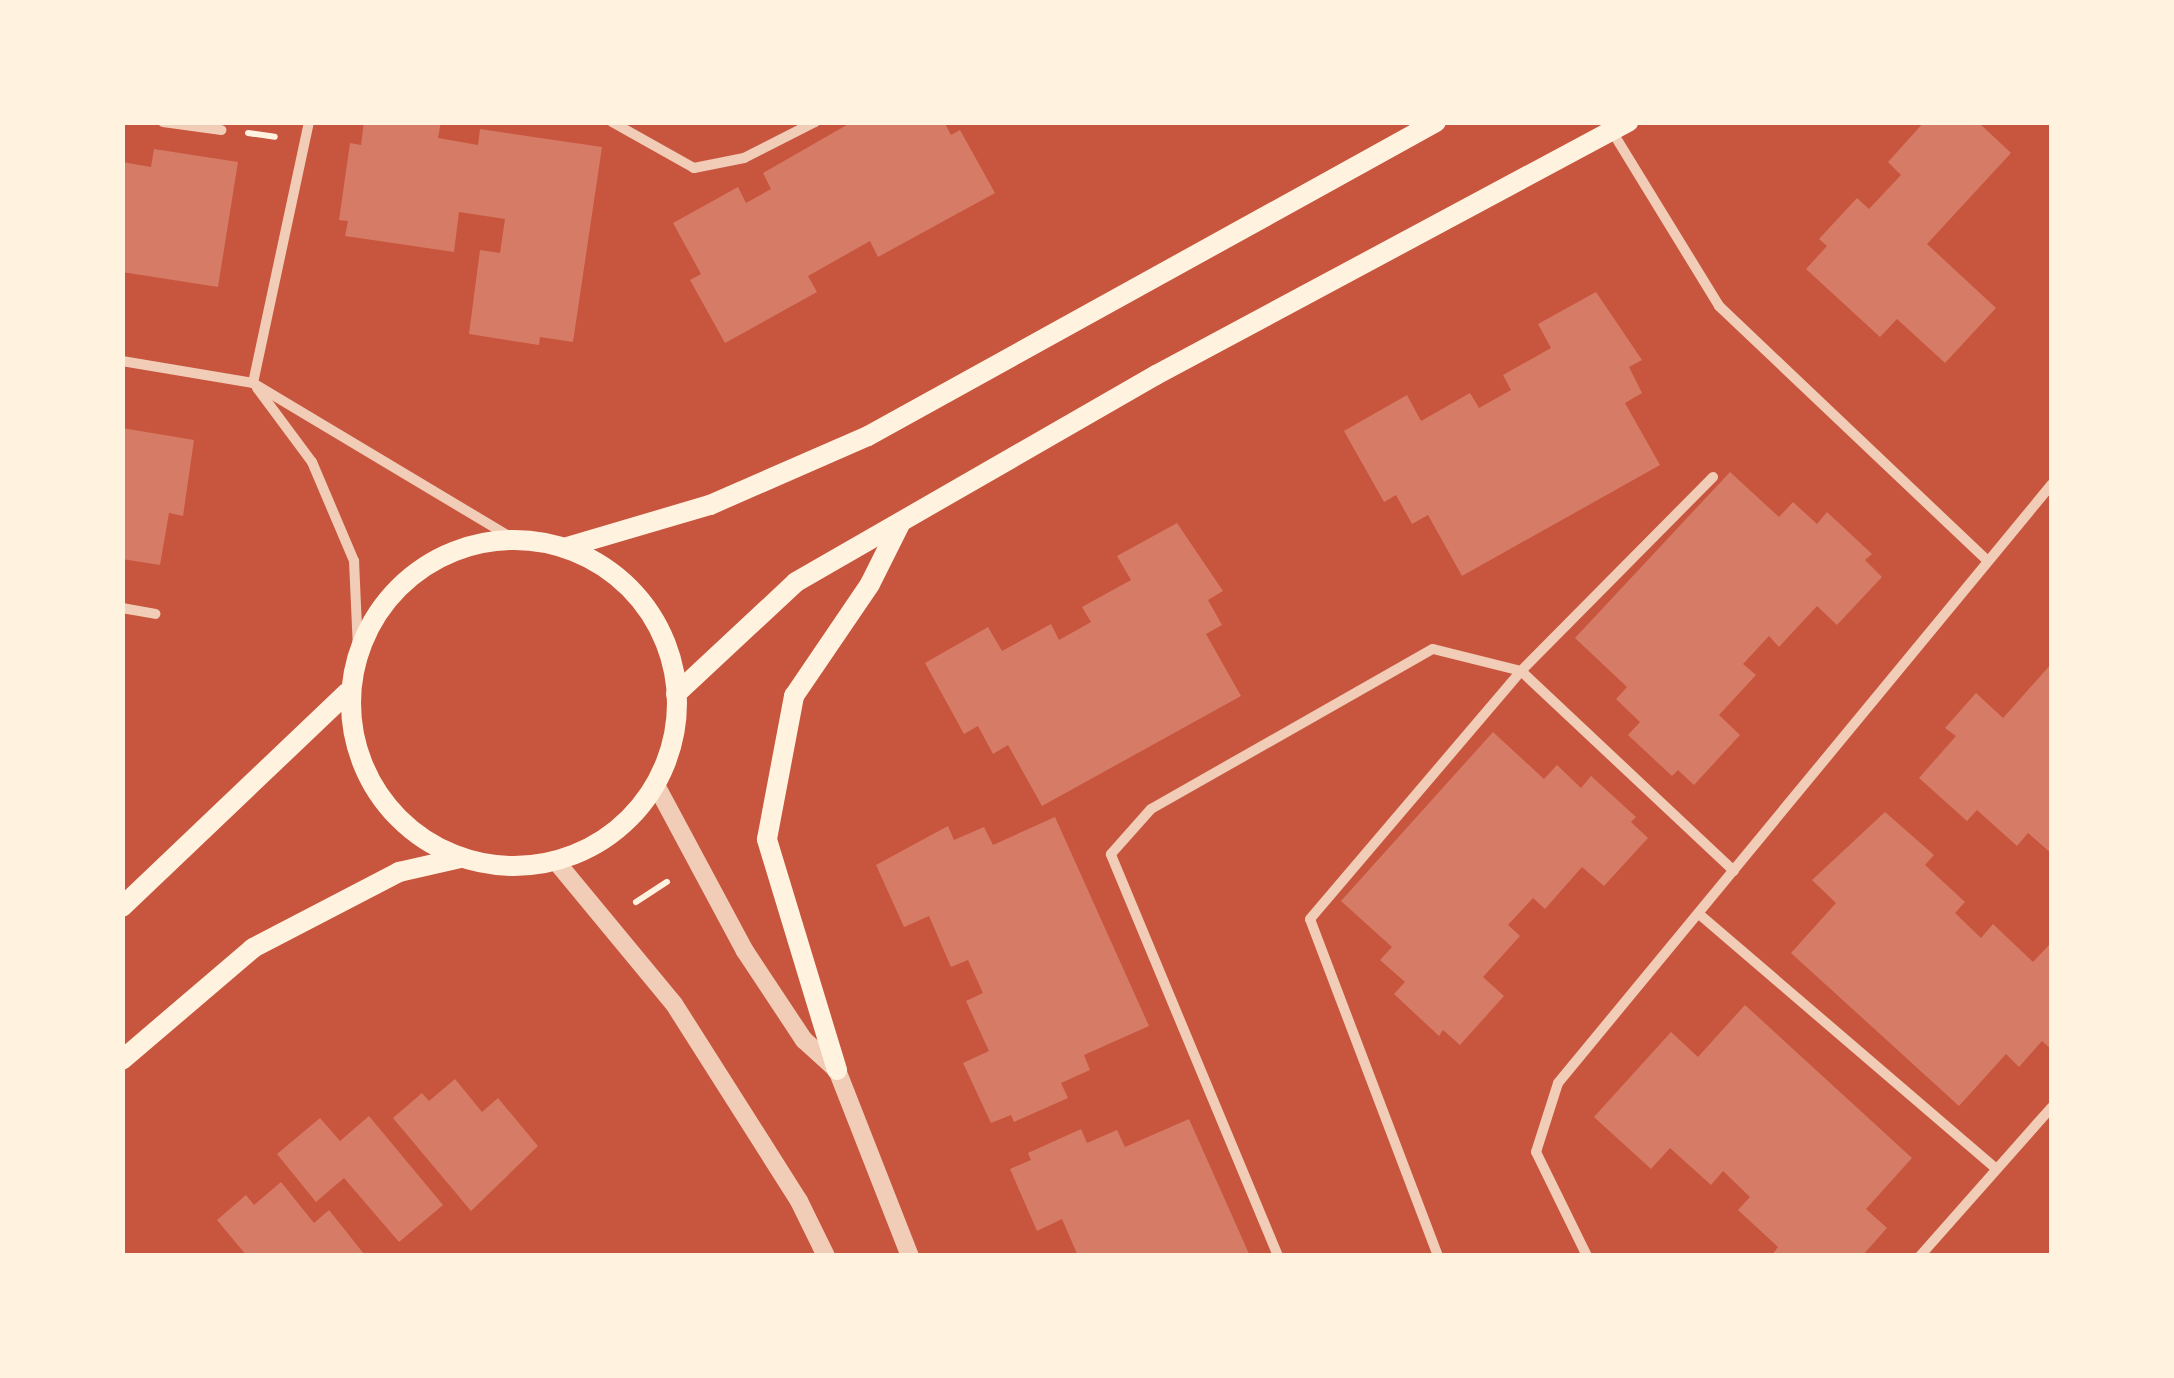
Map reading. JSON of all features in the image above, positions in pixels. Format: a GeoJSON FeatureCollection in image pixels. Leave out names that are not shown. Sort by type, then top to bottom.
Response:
{"type":"FeatureCollection","features":[{"type":"Feature","properties":{"kind":"main road"},"geometry":{"type":"LineString","coordinates":[[567,548],[647,613],[670,660],[676,694],[670,763],[644,809],[559,865],[509,870],[460,858],[417,833],[384,796],[358,750],[347,693],[358,649],[412,571],[461,545],[510,537],[567,548],[710,506],[868,436],[1436,122]]}},
{"type":"Feature","properties":{"kind":"main road"},"geometry":{"type":"LineString","coordinates":[[676,694],[796,582],[1156,375],[1616,126]]}},
{"type":"Feature","properties":{"kind":"main road"},"geometry":{"type":"LineString","coordinates":[[837,1070],[767,840],[794,696],[870,584],[901,522]]}},
{"type":"Feature","properties":{"kind":"main road"},"geometry":{"type":"LineString","coordinates":[[122,907],[347,693]]}},
{"type":"Feature","properties":{"kind":"main road"},"geometry":{"type":"LineString","coordinates":[[122,1060],[253,948],[398,872],[460,858]]}},
{"type":"Feature","properties":{"kind":"street"},"geometry":{"type":"LineString","coordinates":[[163,122],[222,130]]}},
{"type":"Feature","properties":{"kind":"street"},"geometry":{"type":"LineString","coordinates":[[309,122],[253,384],[312,462],[354,561],[358,649]]}},
{"type":"Feature","properties":{"kind":"street"},"geometry":{"type":"LineString","coordinates":[[612,122],[694,168],[744,158],[815,122]]}},
{"type":"Feature","properties":{"kind":"street"},"geometry":{"type":"LineString","coordinates":[[1616,126],[1719,306],[1985,558]]}},
{"type":"Feature","properties":{"kind":"street"},"geometry":{"type":"LineString","coordinates":[[122,361],[253,384],[510,537]]}},
{"type":"Feature","properties":{"kind":"street"},"geometry":{"type":"LineString","coordinates":[[1438,1256],[1310,919],[1521,670],[1714,476]]}},
{"type":"Feature","properties":{"kind":"street"},"geometry":{"type":"LineString","coordinates":[[1588,1256],[1536,1152],[1558,1083],[1985,558],[2052,484]]}},
{"type":"Feature","properties":{"kind":"street"},"geometry":{"type":"LineString","coordinates":[[122,608],[155,614]]}},
{"type":"Feature","properties":{"kind":"street"},"geometry":{"type":"LineString","coordinates":[[1278,1256],[1111,854],[1151,810],[1433,648],[1521,670],[1734,871]]}},
{"type":"Feature","properties":{"kind":"street"},"geometry":{"type":"LineString","coordinates":[[657,786],[744,952],[804,1040],[837,1070],[910,1256]]}},
{"type":"Feature","properties":{"kind":"street"},"geometry":{"type":"LineString","coordinates":[[559,865],[674,1004],[799,1201],[826,1256]]}},
{"type":"Feature","properties":{"kind":"street"},"geometry":{"type":"LineString","coordinates":[[1699,914],[1996,1169]]}},
{"type":"Feature","properties":{"kind":"street"},"geometry":{"type":"LineString","coordinates":[[1920,1256],[2052,1107]]}},
{"type":"Feature","properties":{"kind":"path"},"geometry":{"type":"LineString","coordinates":[[222,130],[306,141]]}},
{"type":"Feature","properties":{"kind":"path"},"geometry":{"type":"LineString","coordinates":[[632,905],[681,873]]}},
{"type":"Feature","properties":{"kind":"building"},"geometry":{"type":"Polygon","coordinates":[[[364,122],[441,122],[438,138],[478,145],[480,129],[602,147],[573,342],[540,337],[539,345],[469,334],[480,250],[500,253],[505,219],[459,212],[454,252],[345,236],[348,221],[339,220],[350,143],[361,145],[364,122]]]}},
{"type":"Feature","properties":{"kind":"building"},"geometry":{"type":"Polygon","coordinates":[[[852,122],[944,122],[951,135],[960,130],[995,193],[878,257],[870,241],[808,276],[817,292],[725,343],[690,280],[701,274],[673,223],[738,187],[746,203],[771,189],[763,173],[852,122]]]}},
{"type":"Feature","properties":{"kind":"building"},"geometry":{"type":"Polygon","coordinates":[[[1924,122],[1978,122],[2011,153],[1927,244],[1996,308],[1945,363],[1897,319],[1880,337],[1806,269],[1827,246],[1819,239],[1857,198],[1869,209],[1901,175],[1888,162],[1924,122]]]}},
{"type":"Feature","properties":{"kind":"building"},"geometry":{"type":"Polygon","coordinates":[[[154,149],[238,162],[218,287],[122,272],[122,162],[151,167],[154,149]]]}},
{"type":"Feature","properties":{"kind":"building"},"geometry":{"type":"Polygon","coordinates":[[[1596,292],[1642,360],[1629,367],[1642,393],[1625,403],[1660,465],[1462,576],[1428,515],[1412,524],[1396,495],[1384,502],[1344,431],[1407,395],[1421,421],[1470,393],[1479,408],[1511,390],[1503,375],[1551,348],[1538,324],[1596,292]]]}},
{"type":"Feature","properties":{"kind":"building"},"geometry":{"type":"Polygon","coordinates":[[[122,428],[194,440],[183,516],[169,513],[160,565],[122,559],[122,428]]]}},
{"type":"Feature","properties":{"kind":"building"},"geometry":{"type":"Polygon","coordinates":[[[1730,472],[1779,517],[1793,502],[1817,524],[1827,512],[1872,554],[1865,560],[1882,577],[1837,625],[1817,606],[1779,647],[1769,636],[1743,664],[1756,675],[1719,715],[1740,735],[1694,785],[1678,770],[1672,776],[1628,735],[1640,722],[1616,699],[1627,687],[1575,638],[1730,472]]]}},
{"type":"Feature","properties":{"kind":"building"},"geometry":{"type":"Polygon","coordinates":[[[1177,523],[1223,591],[1208,600],[1222,625],[1206,634],[1241,696],[1042,806],[1008,745],[993,754],[978,726],[964,734],[925,663],[988,627],[1002,651],[1051,624],[1059,640],[1091,622],[1082,607],[1131,580],[1117,556],[1177,523]]]}},
{"type":"Feature","properties":{"kind":"building"},"geometry":{"type":"Polygon","coordinates":[[[2052,663],[2052,854],[2028,833],[2017,846],[1977,810],[1967,821],[1919,778],[1956,736],[1945,728],[1976,693],[2003,718],[2052,663]]]}},
{"type":"Feature","properties":{"kind":"building"},"geometry":{"type":"Polygon","coordinates":[[[1493,732],[1544,779],[1557,765],[1581,788],[1591,776],[1636,817],[1631,822],[1648,838],[1604,886],[1582,867],[1545,909],[1533,898],[1508,925],[1520,936],[1483,977],[1504,996],[1460,1045],[1443,1030],[1439,1036],[1394,994],[1405,982],[1380,960],[1392,947],[1341,901],[1493,732]]]}},
{"type":"Feature","properties":{"kind":"building"},"geometry":{"type":"Polygon","coordinates":[[[1885,812],[1934,855],[1925,865],[1965,902],[1955,913],[1981,938],[1993,924],[2033,962],[2052,942],[2052,1050],[2042,1041],[2019,1067],[2006,1054],[1959,1106],[1791,953],[1836,903],[1812,880],[1885,812]]]}},
{"type":"Feature","properties":{"kind":"building"},"geometry":{"type":"Polygon","coordinates":[[[1055,817],[1149,1026],[1084,1055],[1090,1070],[1061,1083],[1068,1098],[1014,1122],[1011,1115],[991,1123],[963,1063],[989,1051],[966,1001],[983,993],[968,960],[951,967],[929,916],[904,927],[876,865],[948,826],[954,840],[984,827],[993,845],[1055,817]]]}},
{"type":"Feature","properties":{"kind":"building"},"geometry":{"type":"Polygon","coordinates":[[[1745,1005],[1912,1158],[1866,1209],[1887,1228],[1862,1256],[1771,1256],[1778,1247],[1738,1210],[1750,1197],[1723,1171],[1711,1185],[1670,1148],[1651,1169],[1594,1117],[1671,1032],[1698,1057],[1745,1005]]]}},
{"type":"Feature","properties":{"kind":"building"},"geometry":{"type":"Polygon","coordinates":[[[455,1079],[482,1112],[498,1098],[538,1146],[471,1211],[393,1118],[422,1093],[429,1101],[455,1079]]]}},
{"type":"Feature","properties":{"kind":"building"},"geometry":{"type":"Polygon","coordinates":[[[369,1116],[443,1205],[399,1242],[344,1178],[316,1202],[277,1154],[320,1118],[340,1141],[369,1116]]]}},
{"type":"Feature","properties":{"kind":"building"},"geometry":{"type":"Polygon","coordinates":[[[1189,1119],[1250,1256],[1078,1256],[1062,1219],[1037,1231],[1010,1169],[1031,1160],[1028,1153],[1081,1129],[1087,1143],[1117,1130],[1125,1147],[1189,1119]]]}},
{"type":"Feature","properties":{"kind":"building"},"geometry":{"type":"Polygon","coordinates":[[[281,1182],[314,1223],[329,1210],[364,1254],[247,1256],[217,1220],[246,1195],[254,1205],[281,1182]]]}}]}
